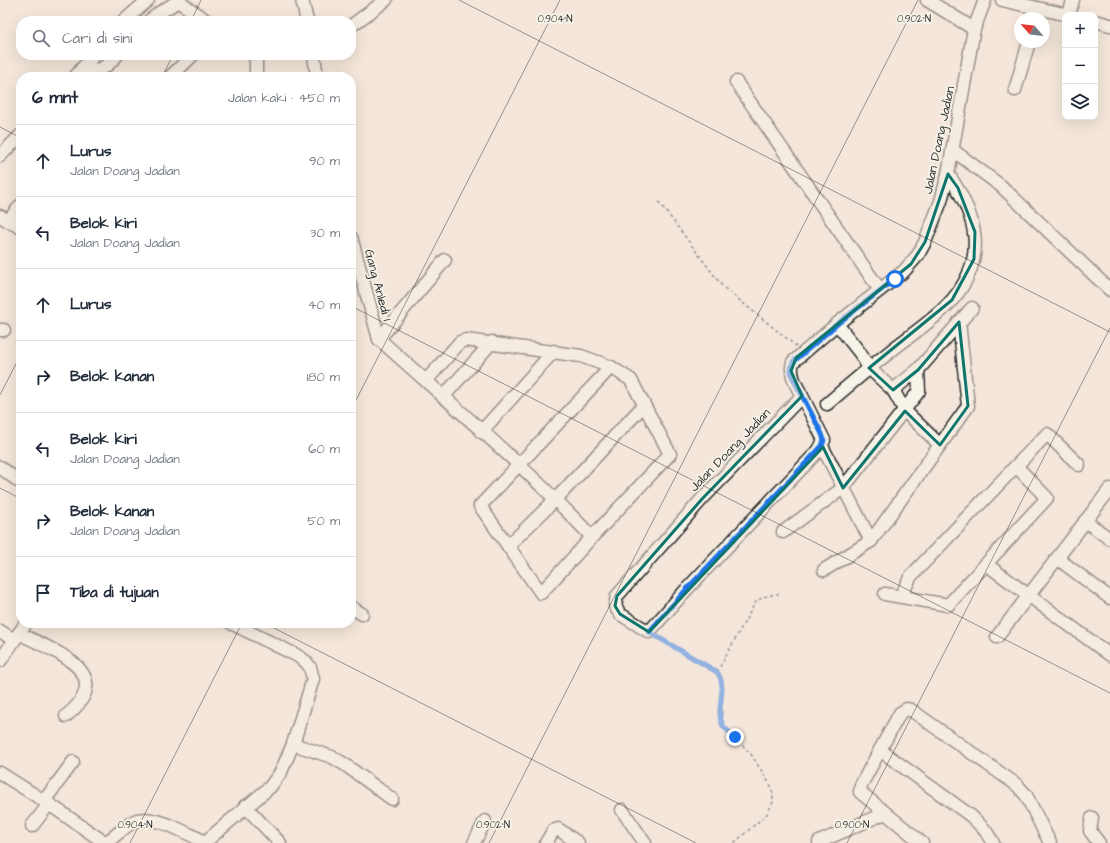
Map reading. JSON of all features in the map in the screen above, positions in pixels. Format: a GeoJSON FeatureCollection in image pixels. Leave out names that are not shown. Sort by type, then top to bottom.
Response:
{"type":"FeatureCollection","features":[{"type":"Feature","properties":{"kind":"street"},"geometry":{"type":"LineString","coordinates":[[130,16],[148,0]]}},
{"type":"Feature","properties":{"kind":"street"},"geometry":{"type":"LineString","coordinates":[[302,0],[307,16]]}},
{"type":"Feature","properties":{"kind":"street"},"geometry":{"type":"LineString","coordinates":[[356,25],[366,22],[386,0]]}},
{"type":"Feature","properties":{"kind":"street"},"geometry":{"type":"LineString","coordinates":[[927,0],[974,29]]}},
{"type":"Feature","properties":{"kind":"street","name":"Jalan Doang Jadian"},"geometry":{"type":"LineString","coordinates":[[649,632],[620,614],[615,606],[617,596],[702,499],[802,396],[792,376],[791,371],[793,362],[837,324],[904,272],[918,255],[941,201],[954,151],[974,29],[985,0]]}},
{"type":"Feature","properties":{"kind":"street"},"geometry":{"type":"LineString","coordinates":[[1002,0],[1062,14]]}},
{"type":"Feature","properties":{"kind":"street"},"geometry":{"type":"LineString","coordinates":[[1069,12],[1073,0]]}},
{"type":"Feature","properties":{"kind":"street"},"geometry":{"type":"LineString","coordinates":[[155,16],[179,1],[200,16]]}},
{"type":"Feature","properties":{"kind":"street"},"geometry":{"type":"LineString","coordinates":[[1098,22],[1110,25]]}},
{"type":"Feature","properties":{"kind":"street"},"geometry":{"type":"LineString","coordinates":[[1015,90],[1027,48]]}},
{"type":"Feature","properties":{"kind":"street"},"geometry":{"type":"LineString","coordinates":[[79,72],[90,60]]}},
{"type":"Feature","properties":{"kind":"street"},"geometry":{"type":"LineString","coordinates":[[86,72],[101,70],[113,60]]}},
{"type":"Feature","properties":{"kind":"street"},"geometry":{"type":"LineString","coordinates":[[175,72],[188,60]]}},
{"type":"Feature","properties":{"kind":"street"},"geometry":{"type":"LineString","coordinates":[[253,72],[256,60]]}},
{"type":"Feature","properties":{"kind":"street"},"geometry":{"type":"LineString","coordinates":[[315,60],[316,72]]}},
{"type":"Feature","properties":{"kind":"street"},"geometry":{"type":"LineString","coordinates":[[736,82],[880,290]]}},
{"type":"Feature","properties":{"kind":"street"},"geometry":{"type":"LineString","coordinates":[[0,156],[16,140]]}},
{"type":"Feature","properties":{"kind":"street"},"geometry":{"type":"LineString","coordinates":[[954,151],[1001,186],[1110,290]]}},
{"type":"Feature","properties":{"kind":"street"},"geometry":{"type":"LineString","coordinates":[[827,404],[952,300],[966,277],[974,259],[976,248],[975,232],[958,188],[948,174]]}},
{"type":"Feature","properties":{"kind":"street"},"geometry":{"type":"LineString","coordinates":[[16,209],[4,218],[16,225]]}},
{"type":"Feature","properties":{"kind":"street","name":"Gang Anledi 1"},"geometry":{"type":"LineString","coordinates":[[356,255],[379,339]]}},
{"type":"Feature","properties":{"kind":"street"},"geometry":{"type":"LineString","coordinates":[[445,260],[379,339],[556,499],[592,537]]}},
{"type":"Feature","properties":{"kind":"street"},"geometry":{"type":"LineString","coordinates":[[893,390],[918,370],[972,308]]}},
{"type":"Feature","properties":{"kind":"street"},"geometry":{"type":"LineString","coordinates":[[824,570],[871,541],[968,406],[959,322]]}},
{"type":"Feature","properties":{"kind":"street"},"geometry":{"type":"LineString","coordinates":[[837,324],[860,353],[869,368],[893,390],[905,411],[940,445]]}},
{"type":"Feature","properties":{"kind":"street"},"geometry":{"type":"LineString","coordinates":[[426,382],[460,342],[466,340],[492,342],[581,356],[611,367],[631,380],[670,454],[542,593],[480,506],[611,367]]}},
{"type":"Feature","properties":{"kind":"street"},"geometry":{"type":"LineString","coordinates":[[443,397],[492,342]]}},
{"type":"Feature","properties":{"kind":"street"},"geometry":{"type":"LineString","coordinates":[[481,432],[554,351]]}},
{"type":"Feature","properties":{"kind":"street"},"geometry":{"type":"LineString","coordinates":[[783,532],[843,488],[905,411],[919,391],[918,370]]}},
{"type":"Feature","properties":{"kind":"street"},"geometry":{"type":"LineString","coordinates":[[649,632],[686,590],[822,446],[824,440],[822,434],[802,396]]}},
{"type":"Feature","properties":{"kind":"street"},"geometry":{"type":"LineString","coordinates":[[508,546],[556,499],[644,405]]}},
{"type":"Feature","properties":{"kind":"street"},"geometry":{"type":"LineString","coordinates":[[901,596],[911,576],[1047,434],[1079,465]]}},
{"type":"Feature","properties":{"kind":"street"},"geometry":{"type":"LineString","coordinates":[[822,446],[871,541]]}},
{"type":"Feature","properties":{"kind":"street"},"geometry":{"type":"LineString","coordinates":[[885,594],[948,605],[1047,498],[1016,466]]}},
{"type":"Feature","properties":{"kind":"street"},"geometry":{"type":"LineString","coordinates":[[0,467],[16,479]]}},
{"type":"Feature","properties":{"kind":"street"},"geometry":{"type":"LineString","coordinates":[[997,637],[1110,489]]}},
{"type":"Feature","properties":{"kind":"street"},"geometry":{"type":"LineString","coordinates":[[1085,521],[1110,539]]}},
{"type":"Feature","properties":{"kind":"street"},"geometry":{"type":"LineString","coordinates":[[1057,558],[1110,598]]}},
{"type":"Feature","properties":{"kind":"street"},"geometry":{"type":"LineString","coordinates":[[986,564],[1030,594],[1110,655]]}},
{"type":"Feature","properties":{"kind":"street"},"geometry":{"type":"LineString","coordinates":[[356,610],[362,614]]}},
{"type":"Feature","properties":{"kind":"street"},"geometry":{"type":"LineString","coordinates":[[0,773],[106,842],[115,840],[137,820],[154,820],[204,842],[245,806],[270,787],[281,772],[293,744],[313,680],[310,667],[296,654],[241,628]]}},
{"type":"Feature","properties":{"kind":"street"},"geometry":{"type":"LineString","coordinates":[[0,631],[20,632],[64,655],[80,668],[84,677],[85,688],[83,698],[79,705],[66,716]]}},
{"type":"Feature","properties":{"kind":"street"},"geometry":{"type":"LineString","coordinates":[[0,661],[20,632]]}},
{"type":"Feature","properties":{"kind":"street"},"geometry":{"type":"LineString","coordinates":[[922,843],[884,813],[862,794],[860,790],[900,713],[904,710],[911,710],[1017,785],[1026,795],[1050,843]]}},
{"type":"Feature","properties":{"kind":"street"},"geometry":{"type":"LineString","coordinates":[[293,744],[332,757],[364,777],[392,799]]}},
{"type":"Feature","properties":{"kind":"street"},"geometry":{"type":"LineString","coordinates":[[880,750],[971,816],[985,830],[993,843]]}},
{"type":"Feature","properties":{"kind":"street"},"geometry":{"type":"LineString","coordinates":[[32,826],[73,762]]}},
{"type":"Feature","properties":{"kind":"street"},"geometry":{"type":"LineString","coordinates":[[245,806],[280,843]]}},
{"type":"Feature","properties":{"kind":"street"},"geometry":{"type":"LineString","coordinates":[[622,810],[645,843]]}},
{"type":"Feature","properties":{"kind":"street"},"geometry":{"type":"LineString","coordinates":[[819,842],[884,813]]}},
{"type":"Feature","properties":{"kind":"street"},"geometry":{"type":"LineString","coordinates":[[1092,818],[1090,831],[1099,843]]}},
{"type":"Feature","properties":{"kind":"street"},"geometry":{"type":"LineString","coordinates":[[474,843],[485,821]]}},
{"type":"Feature","properties":{"kind":"street"},"geometry":{"type":"LineString","coordinates":[[546,843],[553,831],[558,829],[578,843]]}},
{"type":"Feature","properties":{"kind":"path"},"geometry":{"type":"LineString","coordinates":[[659,202],[723,287],[796,346]]}},
{"type":"Feature","properties":{"kind":"path"},"geometry":{"type":"LineString","coordinates":[[717,672],[755,603],[763,597],[781,593]]}},
{"type":"Feature","properties":{"kind":"path"},"geometry":{"type":"LineString","coordinates":[[649,632],[717,672],[722,682],[721,715],[723,726],[751,754],[771,786],[773,802],[767,814],[734,843]]}},
{"type":"Feature","properties":{"kind":"highlighted area"},"geometry":{"type":"Polygon","coordinates":[[[948,174],[958,188],[975,232],[974,259],[952,300],[869,368],[893,390],[918,370],[959,322],[968,406],[940,445],[905,411],[843,488],[823,447],[649,632],[620,614],[615,606],[617,596],[702,499],[802,396],[791,371],[796,358],[911,264],[925,242],[948,174]]]}},
{"type":"Feature","properties":{"kind":"route"},"geometry":{"type":"LineString","coordinates":[[735,737],[723,726],[721,721],[721,676],[710,667],[649,632],[686,590],[824,443],[822,434],[792,376],[791,366],[793,362],[862,303],[895,279]]}}]}
